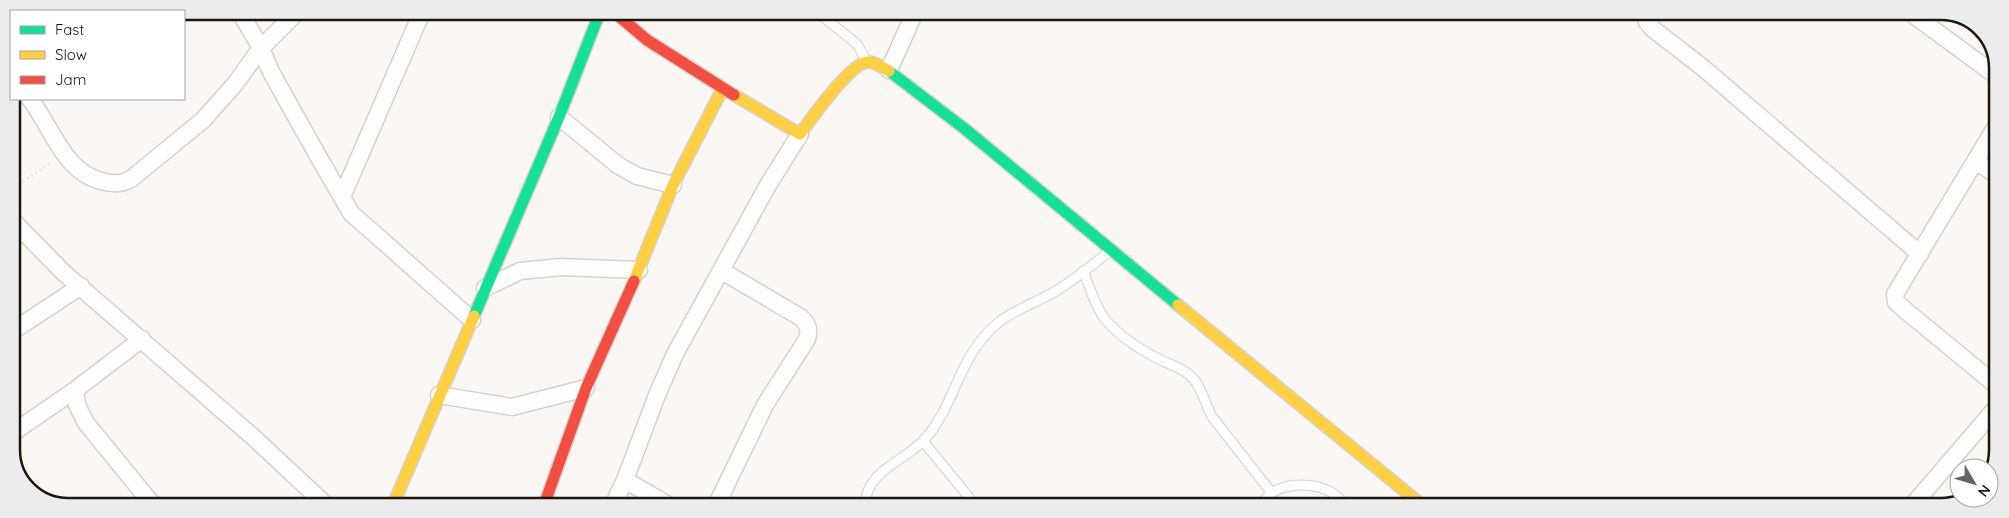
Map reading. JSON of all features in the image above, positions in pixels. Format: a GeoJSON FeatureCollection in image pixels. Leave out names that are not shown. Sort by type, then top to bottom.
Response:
{"type":"FeatureCollection","features":[{"type":"Feature","properties":{"kind":"street"},"geometry":{"type":"LineString","coordinates":[[244,20],[271,72],[351,213],[472,320]]}},
{"type":"Feature","properties":{"kind":"street"},"geometry":{"type":"LineString","coordinates":[[31,100],[64,154],[81,173],[88,177],[116,184],[126,182],[203,120],[235,84],[260,48],[290,20]]}},
{"type":"Feature","properties":{"kind":"street"},"geometry":{"type":"LineString","coordinates":[[342,197],[419,20]]}},
{"type":"Feature","properties":{"kind":"street"},"geometry":{"type":"LineString","coordinates":[[396,498],[559,117],[597,20]]}},
{"type":"Feature","properties":{"kind":"street"},"geometry":{"type":"LineString","coordinates":[[623,20],[647,40],[800,134]]}},
{"type":"Feature","properties":{"kind":"street"},"geometry":{"type":"LineString","coordinates":[[889,70],[911,20]]}},
{"type":"Feature","properties":{"kind":"street"},"geometry":{"type":"LineString","coordinates":[[1647,20],[1653,30],[1702,67],[1920,254]]}},
{"type":"Feature","properties":{"kind":"street"},"geometry":{"type":"LineString","coordinates":[[1921,20],[1989,70]]}},
{"type":"Feature","properties":{"kind":"street"},"geometry":{"type":"LineString","coordinates":[[616,498],[625,480],[657,395],[675,354],[768,185],[800,134],[851,71],[868,62],[875,63],[889,70],[964,129],[1413,498]]}},
{"type":"Feature","properties":{"kind":"street"},"geometry":{"type":"LineString","coordinates":[[547,498],[586,388],[639,270],[673,185],[723,88]]}},
{"type":"Feature","properties":{"kind":"street"},"geometry":{"type":"LineString","coordinates":[[559,117],[620,166],[637,176],[673,185]]}},
{"type":"Feature","properties":{"kind":"street"},"geometry":{"type":"LineString","coordinates":[[1989,140],[1895,294],[1896,302],[1989,378]]}},
{"type":"Feature","properties":{"kind":"street"},"geometry":{"type":"LineString","coordinates":[[1977,162],[1989,170]]}},
{"type":"Feature","properties":{"kind":"street"},"geometry":{"type":"LineString","coordinates":[[20,228],[64,273],[252,436],[318,498]]}},
{"type":"Feature","properties":{"kind":"street"},"geometry":{"type":"LineString","coordinates":[[485,288],[520,271],[562,267],[639,270]]}},
{"type":"Feature","properties":{"kind":"street"},"geometry":{"type":"LineString","coordinates":[[720,498],[765,405],[809,334],[808,324],[800,317],[722,271]]}},
{"type":"Feature","properties":{"kind":"street"},"geometry":{"type":"LineString","coordinates":[[20,326],[81,286]]}},
{"type":"Feature","properties":{"kind":"street"},"geometry":{"type":"LineString","coordinates":[[20,428],[75,390],[142,339]]}},
{"type":"Feature","properties":{"kind":"street"},"geometry":{"type":"LineString","coordinates":[[439,395],[512,407],[586,388]]}},
{"type":"Feature","properties":{"kind":"street"},"geometry":{"type":"LineString","coordinates":[[75,390],[77,405],[86,423],[147,498]]}},
{"type":"Feature","properties":{"kind":"street"},"geometry":{"type":"LineString","coordinates":[[1919,498],[1989,416]]}},
{"type":"Feature","properties":{"kind":"street"},"geometry":{"type":"LineString","coordinates":[[625,480],[655,498]]}},
{"type":"Feature","properties":{"kind":"lane"},"geometry":{"type":"LineString","coordinates":[[828,20],[856,44],[868,62]]}},
{"type":"Feature","properties":{"kind":"lane"},"geometry":{"type":"LineString","coordinates":[[866,498],[869,489],[884,470],[923,441],[936,426],[967,360],[998,323],[1011,314],[1057,290],[1112,250]]}},
{"type":"Feature","properties":{"kind":"lane"},"geometry":{"type":"LineString","coordinates":[[1083,271],[1096,303],[1106,320],[1132,344],[1160,360],[1186,371],[1193,378],[1198,384],[1206,407],[1213,418],[1271,492]]}},
{"type":"Feature","properties":{"kind":"lane"},"geometry":{"type":"LineString","coordinates":[[923,441],[969,498]]}},
{"type":"Feature","properties":{"kind":"lane"},"geometry":{"type":"LineString","coordinates":[[1267,498],[1271,492],[1295,486],[1320,486],[1334,492],[1339,498]]}},
{"type":"Feature","properties":{"kind":"path"},"geometry":{"type":"LineString","coordinates":[[20,184],[64,154]]}},
{"type":"Feature","properties":{"kind":"traffic: fast"},"geometry":{"type":"LineString","coordinates":[[474,316],[559,117],[597,20]]}},
{"type":"Feature","properties":{"kind":"traffic: fast"},"geometry":{"type":"LineString","coordinates":[[889,71],[965,129],[1178,305]]}},
{"type":"Feature","properties":{"kind":"traffic: slow"},"geometry":{"type":"LineString","coordinates":[[734,95],[800,134],[831,93],[860,65],[870,62],[889,71]]}},
{"type":"Feature","properties":{"kind":"traffic: slow"},"geometry":{"type":"LineString","coordinates":[[634,281],[673,185],[723,88]]}},
{"type":"Feature","properties":{"kind":"traffic: slow"},"geometry":{"type":"LineString","coordinates":[[1178,305],[1413,498]]}},
{"type":"Feature","properties":{"kind":"traffic: slow"},"geometry":{"type":"LineString","coordinates":[[396,498],[474,316]]}},
{"type":"Feature","properties":{"kind":"traffic: jam"},"geometry":{"type":"LineString","coordinates":[[623,20],[647,40],[734,95]]}},
{"type":"Feature","properties":{"kind":"traffic: jam"},"geometry":{"type":"LineString","coordinates":[[547,498],[586,388],[634,281]]}}]}
